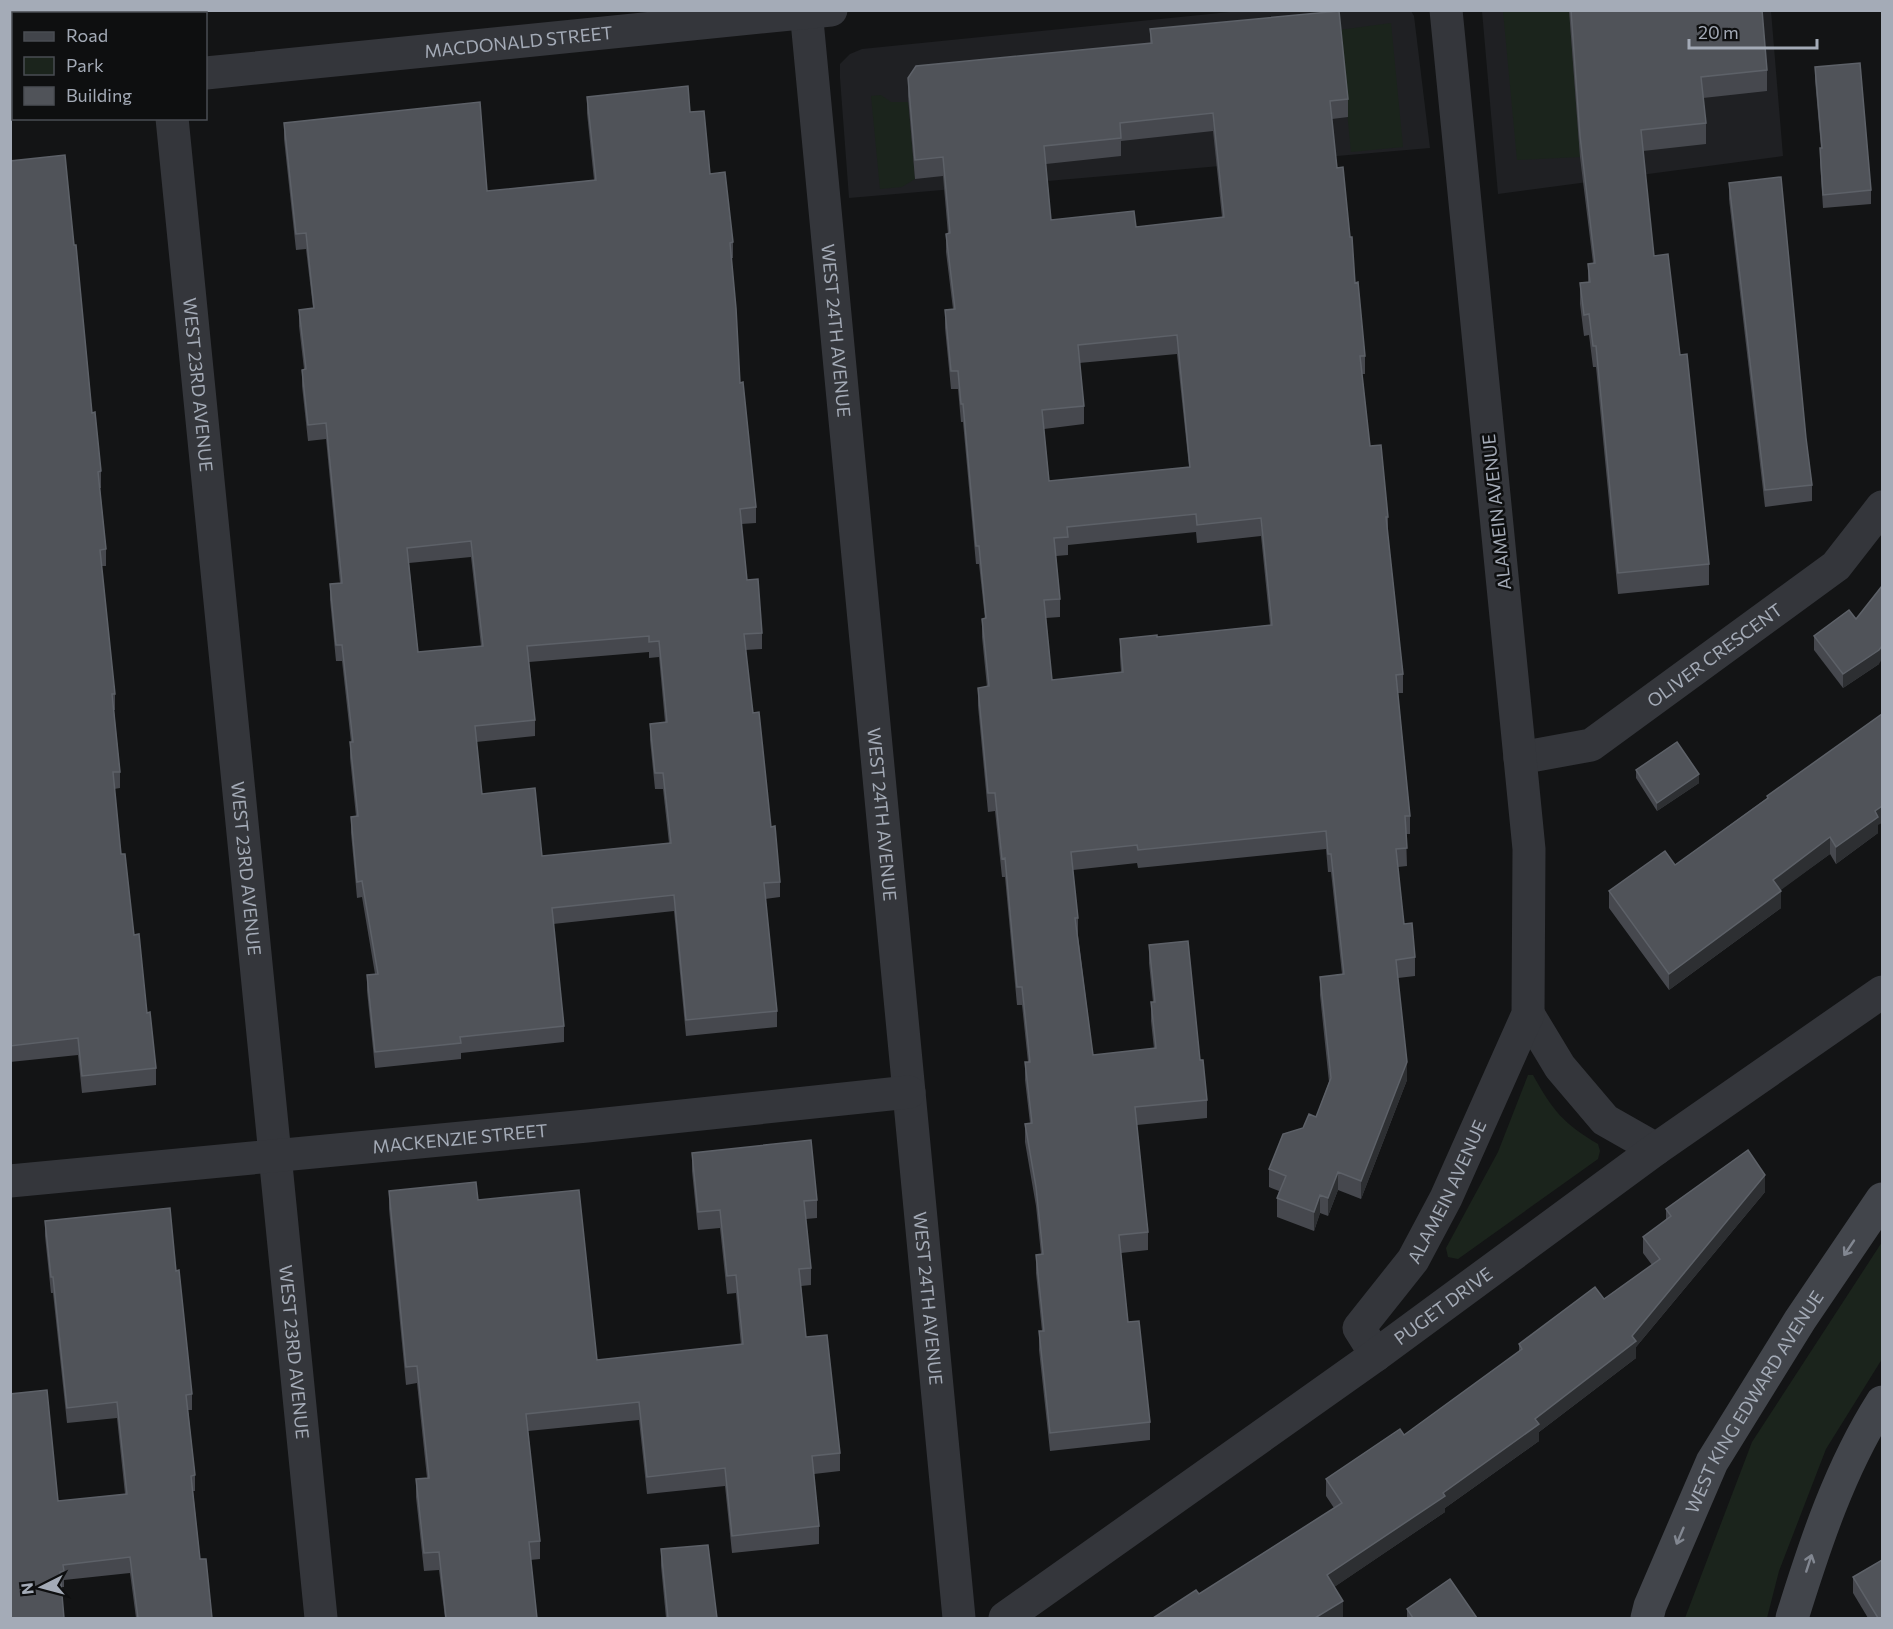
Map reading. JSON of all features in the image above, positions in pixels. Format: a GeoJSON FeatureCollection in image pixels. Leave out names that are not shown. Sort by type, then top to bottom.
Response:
{"type":"FeatureCollection","features":[{"type":"Feature","properties":{"kind":"main road","name":"WEST KING EDWARD AVENUE"},"geometry":{"type":"LineString","coordinates":[[1647,1618],[1650,1606],[1712,1462],[1800,1320],[1882,1199]]}},
{"type":"Feature","properties":{"kind":"main road"},"geometry":{"type":"LineString","coordinates":[[1792,1618],[1811,1556],[1836,1492],[1882,1402]]}},
{"type":"Feature","properties":{"kind":"street","name":"ALAMEIN AVENUE"},"geometry":{"type":"LineString","coordinates":[[1376,1355],[1359,1328],[1413,1260],[1446,1198],[1528,1014],[1529,849],[1446,10]]}},
{"type":"Feature","properties":{"kind":"street","name":"MACDONALD STREET"},"geometry":{"type":"LineString","coordinates":[[207,73],[814,11]]}},
{"type":"Feature","properties":{"kind":"street","name":"WEST 24TH AVENUE"},"geometry":{"type":"LineString","coordinates":[[814,11],[909,1092],[959,1618]]}},
{"type":"Feature","properties":{"kind":"street","name":"WEST 23RD AVENUE"},"geometry":{"type":"LineString","coordinates":[[172,120],[321,1618]]}},
{"type":"Feature","properties":{"kind":"street","name":"OLIVER CRESCENT"},"geometry":{"type":"LineString","coordinates":[[1520,758],[1591,745],[1836,566],[1882,507]]}},
{"type":"Feature","properties":{"kind":"street","name":"PUGET DRIVE"},"geometry":{"type":"LineString","coordinates":[[1005,1618],[1376,1355],[1656,1149],[1882,992]]}},
{"type":"Feature","properties":{"kind":"street"},"geometry":{"type":"LineString","coordinates":[[1528,1014],[1560,1067],[1605,1120],[1656,1149]]}},
{"type":"Feature","properties":{"kind":"street","name":"MACKENZIE STREET"},"geometry":{"type":"LineString","coordinates":[[10,1181],[586,1126],[909,1092]]}},
{"type":"Feature","properties":{"kind":"shaded area"},"geometry":{"type":"Polygon","coordinates":[[[1240,11],[1411,11],[1414,16],[1430,148],[849,198],[840,64],[850,54],[862,49],[1240,11]]]}},
{"type":"Feature","properties":{"kind":"shaded area"},"geometry":{"type":"Polygon","coordinates":[[[1482,11],[1771,11],[1783,156],[1498,194],[1482,11]]]}},
{"type":"Feature","properties":{"kind":"green space"},"geometry":{"type":"Polygon","coordinates":[[[1503,11],[1569,11],[1580,157],[1517,160],[1503,11]]]}},
{"type":"Feature","properties":{"kind":"green space"},"geometry":{"type":"Polygon","coordinates":[[[1391,23],[1403,147],[1351,152],[1339,30],[1391,23]]]}},
{"type":"Feature","properties":{"kind":"green space"},"geometry":{"type":"Polygon","coordinates":[[[881,95],[891,102],[908,102],[915,179],[902,187],[880,189],[871,96],[881,95]]]}},
{"type":"Feature","properties":{"kind":"green space"},"geometry":{"type":"Polygon","coordinates":[[[1528,1075],[1533,1075],[1547,1098],[1567,1122],[1598,1144],[1600,1151],[1598,1159],[1458,1259],[1448,1257],[1446,1248],[1498,1152],[1528,1075]]]}},
{"type":"Feature","properties":{"kind":"green space"},"geometry":{"type":"Polygon","coordinates":[[[1882,1242],[1882,1359],[1826,1449],[1779,1571],[1767,1618],[1685,1618],[1752,1442],[1882,1242]]]}},
{"type":"Feature","properties":{"kind":"building"},"geometry":{"type":"Polygon","coordinates":[[[1571,10],[1762,10],[1767,70],[1701,77],[1706,123],[1641,130],[1654,256],[1668,254],[1680,355],[1687,354],[1709,564],[1618,573],[1596,346],[1593,346],[1589,314],[1584,315],[1580,283],[1590,282],[1588,264],[1595,263],[1580,136],[1571,10]]]}},
{"type":"Feature","properties":{"kind":"building"},"geometry":{"type":"Polygon","coordinates":[[[1339,11],[1348,99],[1330,101],[1337,168],[1343,167],[1355,283],[1358,282],[1365,356],[1360,356],[1370,446],[1381,445],[1388,517],[1386,517],[1403,674],[1396,675],[1410,816],[1405,816],[1407,848],[1396,849],[1404,924],[1412,923],[1415,957],[1396,960],[1407,1062],[1361,1181],[1338,1172],[1328,1198],[1320,1195],[1314,1212],[1277,1198],[1286,1176],[1269,1169],[1283,1134],[1303,1128],[1309,1114],[1316,1117],[1331,1078],[1320,977],[1344,974],[1331,854],[1328,854],[1326,831],[1138,850],[1137,845],[1071,852],[1078,918],[1075,918],[1093,1055],[1156,1048],[1151,1002],[1155,1002],[1149,945],[1188,941],[1200,1060],[1203,1060],[1207,1100],[1135,1107],[1148,1232],[1119,1235],[1128,1322],[1139,1321],[1150,1422],[1050,1433],[1039,1331],[1044,1331],[1036,1255],[1043,1254],[1036,1187],[1025,1124],[1032,1123],[1025,1062],[1030,1062],[1022,987],[1017,987],[1005,858],[1002,859],[995,793],[988,793],[978,688],[989,686],[982,619],[986,618],[979,546],[976,546],[963,404],[961,404],[958,371],[951,371],[945,310],[955,309],[946,234],[950,233],[943,157],[915,160],[908,78],[916,66],[1152,43],[1150,29],[1339,11]],[[1213,113],[1120,123],[1121,138],[1044,146],[1051,220],[1134,211],[1136,227],[1224,217],[1213,113]],[[1177,335],[1078,345],[1084,406],[1042,410],[1049,481],[1190,467],[1177,335]],[[1196,514],[1067,527],[1068,537],[1054,538],[1060,599],[1044,600],[1052,680],[1123,672],[1120,639],[1272,625],[1261,518],[1197,525],[1196,514]]]}},
{"type":"Feature","properties":{"kind":"building"},"geometry":{"type":"Polygon","coordinates":[[[1860,63],[1871,190],[1823,195],[1820,148],[1822,148],[1815,67],[1860,63]]]}},
{"type":"Feature","properties":{"kind":"building"},"geometry":{"type":"Polygon","coordinates":[[[688,86],[690,112],[704,111],[710,174],[725,172],[733,242],[730,243],[740,383],[743,382],[756,507],[740,509],[747,580],[758,579],[762,633],[744,634],[753,713],[759,712],[771,827],[775,826],[780,882],[764,883],[777,1011],[686,1020],[674,895],[552,908],[564,1026],[460,1037],[461,1043],[375,1052],[367,975],[378,974],[362,881],[357,882],[351,817],[358,816],[350,742],[353,742],[342,645],[336,645],[330,584],[342,583],[326,423],[308,425],[302,370],[306,369],[299,310],[314,308],[306,233],[296,234],[284,123],[480,102],[487,191],[596,180],[587,97],[688,86]],[[471,541],[407,548],[418,652],[483,646],[471,541]],[[649,636],[527,646],[535,720],[475,726],[482,794],[535,788],[542,856],[671,843],[663,773],[655,773],[650,724],[667,722],[659,641],[649,642],[649,636]]]}},
{"type":"Feature","properties":{"kind":"building"},"geometry":{"type":"Polygon","coordinates":[[[65,155],[92,413],[95,412],[101,471],[98,472],[106,549],[100,550],[115,694],[112,694],[120,772],[113,772],[121,854],[125,854],[134,935],[139,934],[147,1013],[150,1012],[156,1068],[82,1076],[78,1038],[10,1046],[10,161],[65,155]]]}},
{"type":"Feature","properties":{"kind":"building"},"geometry":{"type":"Polygon","coordinates":[[[1781,177],[1812,485],[1765,490],[1729,183],[1781,177]]]}},
{"type":"Feature","properties":{"kind":"building"},"geometry":{"type":"Polygon","coordinates":[[[1882,586],[1882,646],[1843,674],[1814,636],[1849,610],[1856,619],[1882,586]]]}},
{"type":"Feature","properties":{"kind":"building"},"geometry":{"type":"Polygon","coordinates":[[[1882,714],[1882,806],[1875,811],[1878,817],[1836,847],[1830,837],[1773,880],[1781,891],[1669,974],[1609,891],[1665,851],[1675,865],[1882,714]]]}},
{"type":"Feature","properties":{"kind":"building"},"geometry":{"type":"Polygon","coordinates":[[[1677,742],[1699,774],[1657,803],[1636,770],[1677,742]]]}},
{"type":"Feature","properties":{"kind":"building"},"geometry":{"type":"Polygon","coordinates":[[[811,1140],[817,1200],[804,1201],[811,1268],[799,1269],[806,1337],[827,1335],[840,1453],[812,1456],[819,1526],[732,1536],[725,1468],[647,1477],[639,1402],[526,1414],[540,1541],[529,1542],[537,1618],[446,1618],[439,1552],[424,1553],[416,1479],[429,1478],[417,1366],[406,1367],[389,1191],[476,1182],[478,1200],[579,1190],[597,1360],[743,1344],[736,1275],[727,1276],[720,1210],[698,1212],[692,1153],[811,1140]]]}},
{"type":"Feature","properties":{"kind":"building"},"geometry":{"type":"Polygon","coordinates":[[[1748,1150],[1765,1175],[1632,1336],[1636,1341],[1535,1419],[1539,1424],[1443,1493],[1445,1496],[1327,1575],[1343,1601],[1315,1618],[1153,1618],[1196,1590],[1199,1594],[1342,1503],[1326,1479],[1400,1429],[1404,1435],[1522,1349],[1519,1344],[1595,1287],[1604,1299],[1660,1259],[1643,1237],[1671,1216],[1666,1209],[1748,1150]]]}},
{"type":"Feature","properties":{"kind":"building"},"geometry":{"type":"Polygon","coordinates":[[[170,1208],[192,1394],[186,1395],[195,1475],[191,1476],[200,1559],[206,1559],[212,1618],[138,1618],[130,1557],[63,1565],[64,1571],[60,1572],[64,1618],[10,1618],[10,1394],[47,1390],[58,1501],[127,1494],[117,1402],[67,1408],[45,1221],[170,1208]]]}},
{"type":"Feature","properties":{"kind":"building"},"geometry":{"type":"Polygon","coordinates":[[[708,1545],[717,1618],[668,1618],[661,1549],[708,1545]]]}},
{"type":"Feature","properties":{"kind":"building"},"geometry":{"type":"Polygon","coordinates":[[[1882,1560],[1882,1618],[1878,1618],[1853,1577],[1882,1560]]]}},
{"type":"Feature","properties":{"kind":"building"},"geometry":{"type":"Polygon","coordinates":[[[1450,1579],[1477,1618],[1413,1618],[1407,1609],[1450,1579]]]}}]}
